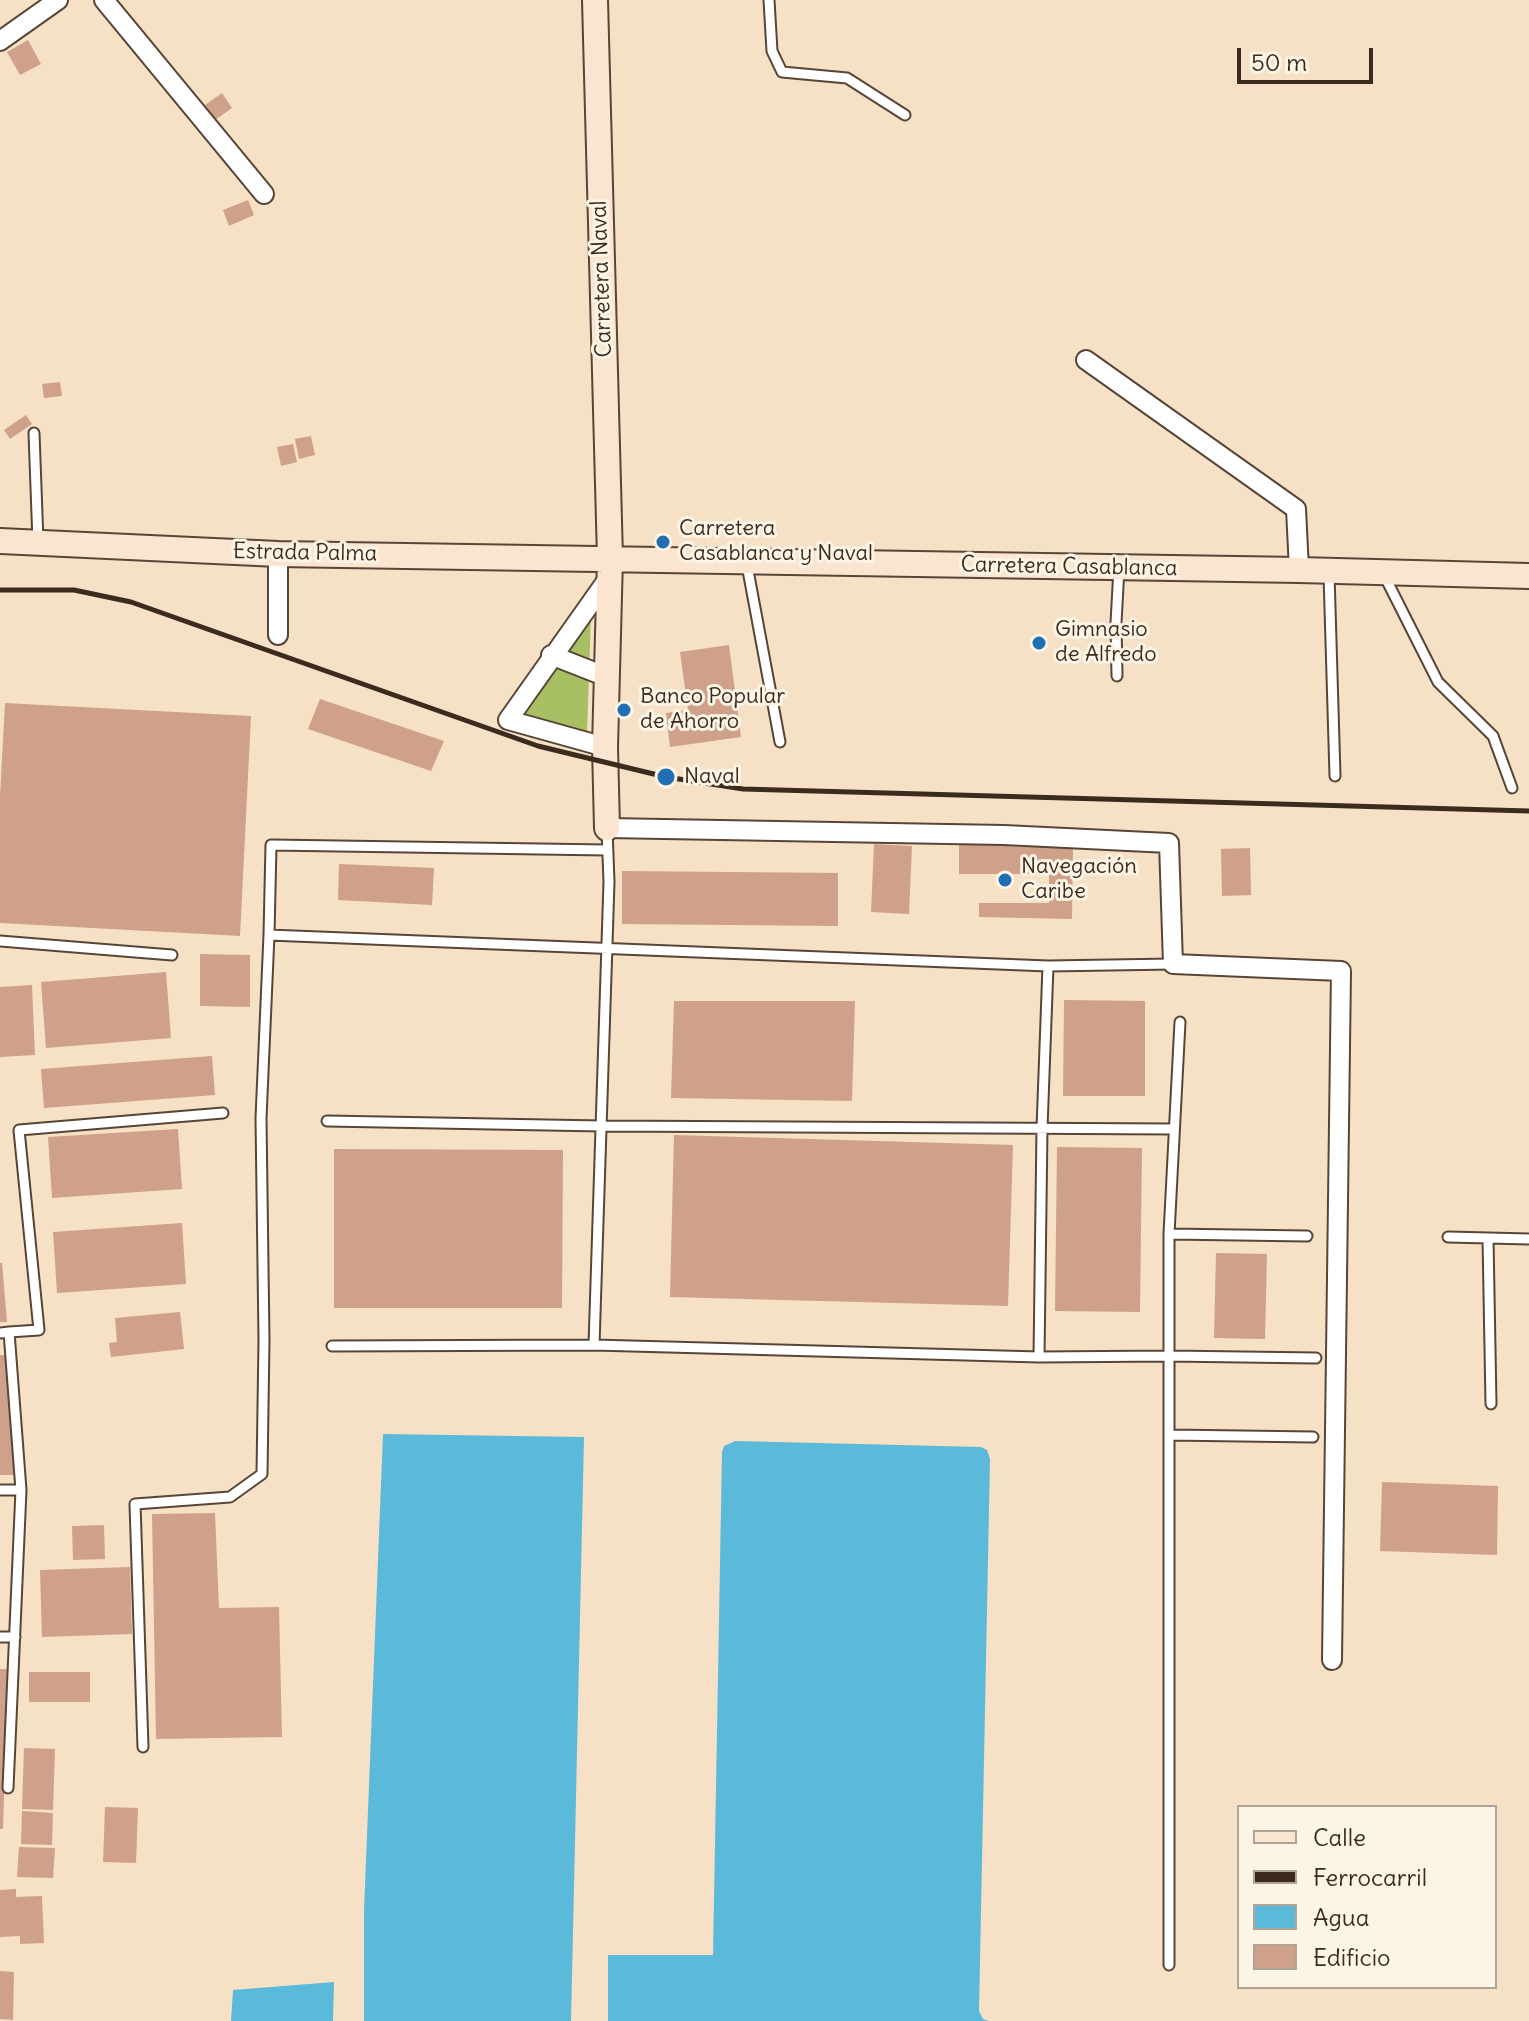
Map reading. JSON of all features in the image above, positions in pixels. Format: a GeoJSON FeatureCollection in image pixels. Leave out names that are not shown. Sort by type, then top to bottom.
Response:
{"type":"FeatureCollection","features":[{"type":"Feature","properties":{"kind":"main road","name":"Carretera Naval"},"geometry":{"type":"LineString","coordinates":[[595,0],[610,567],[605,747],[607,839]]}},
{"type":"Feature","properties":{"kind":"main road","name":"Estrada Palma"},"geometry":{"type":"LineString","coordinates":[[0,541],[610,567]]}},
{"type":"Feature","properties":{"kind":"main road","name":"Carretera Casablanca"},"geometry":{"type":"LineString","coordinates":[[610,567],[747,562],[1328,570],[1529,576]]}},
{"type":"Feature","properties":{"kind":"street"},"geometry":{"type":"LineString","coordinates":[[0,41],[58,0]]}},
{"type":"Feature","properties":{"kind":"street"},"geometry":{"type":"LineString","coordinates":[[104,0],[264,194]]}},
{"type":"Feature","properties":{"kind":"street"},"geometry":{"type":"LineString","coordinates":[[1086,360],[1296,509],[1299,570]]}},
{"type":"Feature","properties":{"kind":"street"},"geometry":{"type":"LineString","coordinates":[[278,554],[278,635]]}},
{"type":"Feature","properties":{"kind":"street"},"geometry":{"type":"LineString","coordinates":[[605,747],[508,720],[610,567]]}},
{"type":"Feature","properties":{"kind":"street"},"geometry":{"type":"LineString","coordinates":[[551,655],[607,677]]}},
{"type":"Feature","properties":{"kind":"street"},"geometry":{"type":"LineString","coordinates":[[607,839],[1004,835],[1169,843],[1173,964],[1341,971],[1332,1660]]}},
{"type":"Feature","properties":{"kind":"lane"},"geometry":{"type":"LineString","coordinates":[[769,0],[772,51],[782,72],[847,78],[905,115]]}},
{"type":"Feature","properties":{"kind":"lane"},"geometry":{"type":"LineString","coordinates":[[34,433],[38,544]]}},
{"type":"Feature","properties":{"kind":"lane"},"geometry":{"type":"LineString","coordinates":[[747,562],[780,742]]}},
{"type":"Feature","properties":{"kind":"lane"},"geometry":{"type":"LineString","coordinates":[[1117,676],[1119,568]]}},
{"type":"Feature","properties":{"kind":"lane"},"geometry":{"type":"LineString","coordinates":[[1328,570],[1335,776]]}},
{"type":"Feature","properties":{"kind":"lane"},"geometry":{"type":"LineString","coordinates":[[1382,572],[1438,682],[1493,736],[1512,788]]}},
{"type":"Feature","properties":{"kind":"lane"},"geometry":{"type":"LineString","coordinates":[[143,1747],[135,1504],[230,1497],[262,1474],[261,1118],[271,845],[607,839],[594,1345]]}},
{"type":"Feature","properties":{"kind":"lane"},"geometry":{"type":"LineString","coordinates":[[269,935],[1048,966],[1173,964]]}},
{"type":"Feature","properties":{"kind":"lane"},"geometry":{"type":"LineString","coordinates":[[0,941],[172,955]]}},
{"type":"Feature","properties":{"kind":"lane"},"geometry":{"type":"LineString","coordinates":[[1039,1357],[1048,966]]}},
{"type":"Feature","properties":{"kind":"lane"},"geometry":{"type":"LineString","coordinates":[[1169,1965],[1169,1234],[1180,1022]]}},
{"type":"Feature","properties":{"kind":"lane"},"geometry":{"type":"LineString","coordinates":[[8,1788],[21,1490],[5,1333],[39,1330],[19,1130],[223,1113]]}},
{"type":"Feature","properties":{"kind":"lane"},"geometry":{"type":"LineString","coordinates":[[327,1121],[1173,1129]]}},
{"type":"Feature","properties":{"kind":"lane"},"geometry":{"type":"LineString","coordinates":[[1169,1234],[1307,1236]]}},
{"type":"Feature","properties":{"kind":"lane"},"geometry":{"type":"LineString","coordinates":[[1448,1237],[1529,1239]]}},
{"type":"Feature","properties":{"kind":"lane"},"geometry":{"type":"LineString","coordinates":[[1488,1238],[1491,1404]]}},
{"type":"Feature","properties":{"kind":"lane"},"geometry":{"type":"LineString","coordinates":[[332,1346],[594,1345],[1039,1357],[1316,1358]]}},
{"type":"Feature","properties":{"kind":"lane"},"geometry":{"type":"LineString","coordinates":[[1169,1435],[1313,1437]]}},
{"type":"Feature","properties":{"kind":"lane"},"geometry":{"type":"LineString","coordinates":[[0,1490],[21,1490]]}},
{"type":"Feature","properties":{"kind":"lane"},"geometry":{"type":"LineString","coordinates":[[0,1637],[15,1637]]}},
{"type":"Feature","properties":{"kind":"green space"},"geometry":{"type":"Polygon","coordinates":[[[591,614],[587,734],[525,715],[591,614]]]}},
{"type":"Feature","properties":{"kind":"water"},"geometry":{"type":"Polygon","coordinates":[[[383,1434],[584,1437],[571,2021],[364,2021],[364,1911],[383,1434]]]}},
{"type":"Feature","properties":{"kind":"water"},"geometry":{"type":"Polygon","coordinates":[[[735,1441],[981,1447],[987,1450],[990,1459],[979,2011],[983,2019],[989,2021],[608,2021],[608,1955],[713,1955],[722,1452],[724,1446],[735,1441]]]}},
{"type":"Feature","properties":{"kind":"water"},"geometry":{"type":"Polygon","coordinates":[[[334,1982],[333,2021],[231,2021],[233,1990],[334,1982]]]}},
{"type":"Feature","properties":{"kind":"building"},"geometry":{"type":"Polygon","coordinates":[[[28,40],[41,64],[20,75],[7,52],[28,40]]]}},
{"type":"Feature","properties":{"kind":"building"},"geometry":{"type":"Polygon","coordinates":[[[222,93],[232,108],[215,120],[205,105],[222,93]]]}},
{"type":"Feature","properties":{"kind":"building"},"geometry":{"type":"Polygon","coordinates":[[[248,200],[254,215],[229,226],[223,210],[248,200]]]}},
{"type":"Feature","properties":{"kind":"building"},"geometry":{"type":"Polygon","coordinates":[[[60,382],[62,396],[44,398],[42,384],[60,382]]]}},
{"type":"Feature","properties":{"kind":"building"},"geometry":{"type":"Polygon","coordinates":[[[26,415],[32,424],[10,439],[4,430],[26,415]]]}},
{"type":"Feature","properties":{"kind":"building"},"geometry":{"type":"Polygon","coordinates":[[[311,436],[315,455],[299,459],[295,439],[311,436]]]}},
{"type":"Feature","properties":{"kind":"building"},"geometry":{"type":"Polygon","coordinates":[[[293,444],[297,462],[281,466],[277,447],[293,444]]]}},
{"type":"Feature","properties":{"kind":"building"},"geometry":{"type":"Polygon","coordinates":[[[729,645],[741,737],[670,747],[666,713],[688,710],[680,652],[729,645]]]}},
{"type":"Feature","properties":{"kind":"building"},"geometry":{"type":"Polygon","coordinates":[[[320,699],[444,741],[431,771],[308,729],[320,699]]]}},
{"type":"Feature","properties":{"kind":"building"},"geometry":{"type":"Polygon","coordinates":[[[5,703],[251,716],[240,936],[0,923],[0,796],[5,703]]]}},
{"type":"Feature","properties":{"kind":"building"},"geometry":{"type":"Polygon","coordinates":[[[874,844],[912,846],[909,914],[871,912],[874,844]]]}},
{"type":"Feature","properties":{"kind":"building"},"geometry":{"type":"Polygon","coordinates":[[[959,844],[1073,846],[1072,919],[979,917],[979,903],[1049,903],[1049,874],[959,874],[959,844]]]}},
{"type":"Feature","properties":{"kind":"building"},"geometry":{"type":"Polygon","coordinates":[[[1250,848],[1251,895],[1222,896],[1221,849],[1250,848]]]}},
{"type":"Feature","properties":{"kind":"building"},"geometry":{"type":"Polygon","coordinates":[[[339,864],[434,868],[432,905],[338,900],[339,864]]]}},
{"type":"Feature","properties":{"kind":"building"},"geometry":{"type":"Polygon","coordinates":[[[622,871],[838,873],[838,926],[622,924],[622,871]]]}},
{"type":"Feature","properties":{"kind":"building"},"geometry":{"type":"Polygon","coordinates":[[[200,954],[250,955],[250,1007],[200,1006],[200,954]]]}},
{"type":"Feature","properties":{"kind":"building"},"geometry":{"type":"Polygon","coordinates":[[[166,972],[171,1038],[46,1048],[41,982],[166,972]]]}},
{"type":"Feature","properties":{"kind":"building"},"geometry":{"type":"Polygon","coordinates":[[[32,985],[35,1055],[0,1057],[0,987],[32,985]]]}},
{"type":"Feature","properties":{"kind":"building"},"geometry":{"type":"Polygon","coordinates":[[[1064,1000],[1145,1001],[1145,1096],[1063,1096],[1064,1000]]]}},
{"type":"Feature","properties":{"kind":"building"},"geometry":{"type":"Polygon","coordinates":[[[674,1001],[855,1001],[852,1101],[671,1098],[674,1001]]]}},
{"type":"Feature","properties":{"kind":"building"},"geometry":{"type":"Polygon","coordinates":[[[212,1056],[215,1095],[44,1108],[41,1069],[212,1056]]]}},
{"type":"Feature","properties":{"kind":"building"},"geometry":{"type":"Polygon","coordinates":[[[178,1129],[182,1189],[52,1198],[48,1137],[178,1129]]]}},
{"type":"Feature","properties":{"kind":"building"},"geometry":{"type":"Polygon","coordinates":[[[674,1135],[1013,1145],[1008,1306],[670,1297],[674,1135]]]}},
{"type":"Feature","properties":{"kind":"building"},"geometry":{"type":"Polygon","coordinates":[[[1057,1147],[1142,1148],[1140,1312],[1055,1311],[1057,1147]]]}},
{"type":"Feature","properties":{"kind":"building"},"geometry":{"type":"Polygon","coordinates":[[[334,1149],[563,1150],[562,1308],[334,1308],[334,1149]]]}},
{"type":"Feature","properties":{"kind":"building"},"geometry":{"type":"Polygon","coordinates":[[[182,1223],[186,1284],[57,1293],[53,1232],[182,1223]]]}},
{"type":"Feature","properties":{"kind":"building"},"geometry":{"type":"Polygon","coordinates":[[[1216,1253],[1267,1254],[1265,1339],[1214,1338],[1216,1253]]]}},
{"type":"Feature","properties":{"kind":"building"},"geometry":{"type":"Polygon","coordinates":[[[2,1263],[7,1322],[0,1322],[2,1263]]]}},
{"type":"Feature","properties":{"kind":"building"},"geometry":{"type":"Polygon","coordinates":[[[180,1312],[184,1349],[111,1357],[109,1343],[117,1342],[115,1318],[180,1312]]]}},
{"type":"Feature","properties":{"kind":"building"},"geometry":{"type":"Polygon","coordinates":[[[0,1355],[9,1355],[14,1475],[0,1475],[0,1355]]]}},
{"type":"Feature","properties":{"kind":"building"},"geometry":{"type":"Polygon","coordinates":[[[1382,1482],[1498,1486],[1497,1555],[1380,1551],[1382,1482]]]}},
{"type":"Feature","properties":{"kind":"building"},"geometry":{"type":"Polygon","coordinates":[[[215,1513],[219,1608],[279,1607],[282,1737],[156,1739],[152,1514],[215,1513]]]}},
{"type":"Feature","properties":{"kind":"building"},"geometry":{"type":"Polygon","coordinates":[[[104,1525],[105,1559],[73,1560],[72,1526],[104,1525]]]}},
{"type":"Feature","properties":{"kind":"building"},"geometry":{"type":"Polygon","coordinates":[[[130,1567],[132,1634],[42,1637],[40,1570],[130,1567]]]}},
{"type":"Feature","properties":{"kind":"building"},"geometry":{"type":"Polygon","coordinates":[[[0,1669],[8,1669],[3,1829],[0,1829],[0,1669]]]}},
{"type":"Feature","properties":{"kind":"building"},"geometry":{"type":"Polygon","coordinates":[[[29,1672],[90,1672],[90,1702],[29,1702],[29,1672]]]}},
{"type":"Feature","properties":{"kind":"building"},"geometry":{"type":"Polygon","coordinates":[[[24,1748],[55,1749],[53,1810],[22,1809],[24,1748]]]}},
{"type":"Feature","properties":{"kind":"building"},"geometry":{"type":"Polygon","coordinates":[[[105,1807],[138,1808],[136,1863],[103,1862],[105,1807]]]}},
{"type":"Feature","properties":{"kind":"building"},"geometry":{"type":"Polygon","coordinates":[[[22,1811],[53,1813],[52,1845],[21,1844],[22,1811]]]}},
{"type":"Feature","properties":{"kind":"building"},"geometry":{"type":"Polygon","coordinates":[[[19,1847],[55,1848],[53,1878],[17,1877],[19,1847]]]}},
{"type":"Feature","properties":{"kind":"building"},"geometry":{"type":"Polygon","coordinates":[[[16,1889],[16,1897],[42,1896],[44,1943],[20,1944],[20,1936],[0,1937],[0,1890],[16,1889]]]}},
{"type":"Feature","properties":{"kind":"building"},"geometry":{"type":"Polygon","coordinates":[[[0,1971],[14,1972],[13,2020],[0,2019],[0,1971]]]}},
{"type":"Feature","properties":{"kind":"railway"},"geometry":{"type":"LineString","coordinates":[[0,590],[74,590],[131,602],[538,746],[666,777],[743,789],[1529,811]]}},
{"type":"Feature","properties":{"kind":"place","name":"Carretera Casablanca y Naval"},"geometry":{"type":"Point","coordinates":[663,542]}},
{"type":"Feature","properties":{"kind":"place","name":"Gimnasio de Alfredo"},"geometry":{"type":"Point","coordinates":[1039,643]}},
{"type":"Feature","properties":{"kind":"place","name":"Banco Popular de Ahorro"},"geometry":{"type":"Point","coordinates":[624,710]}},
{"type":"Feature","properties":{"kind":"place","name":"Naval"},"geometry":{"type":"Point","coordinates":[666,777]}},
{"type":"Feature","properties":{"kind":"place","name":"Navegación Caribe"},"geometry":{"type":"Point","coordinates":[1005,880]}}]}
